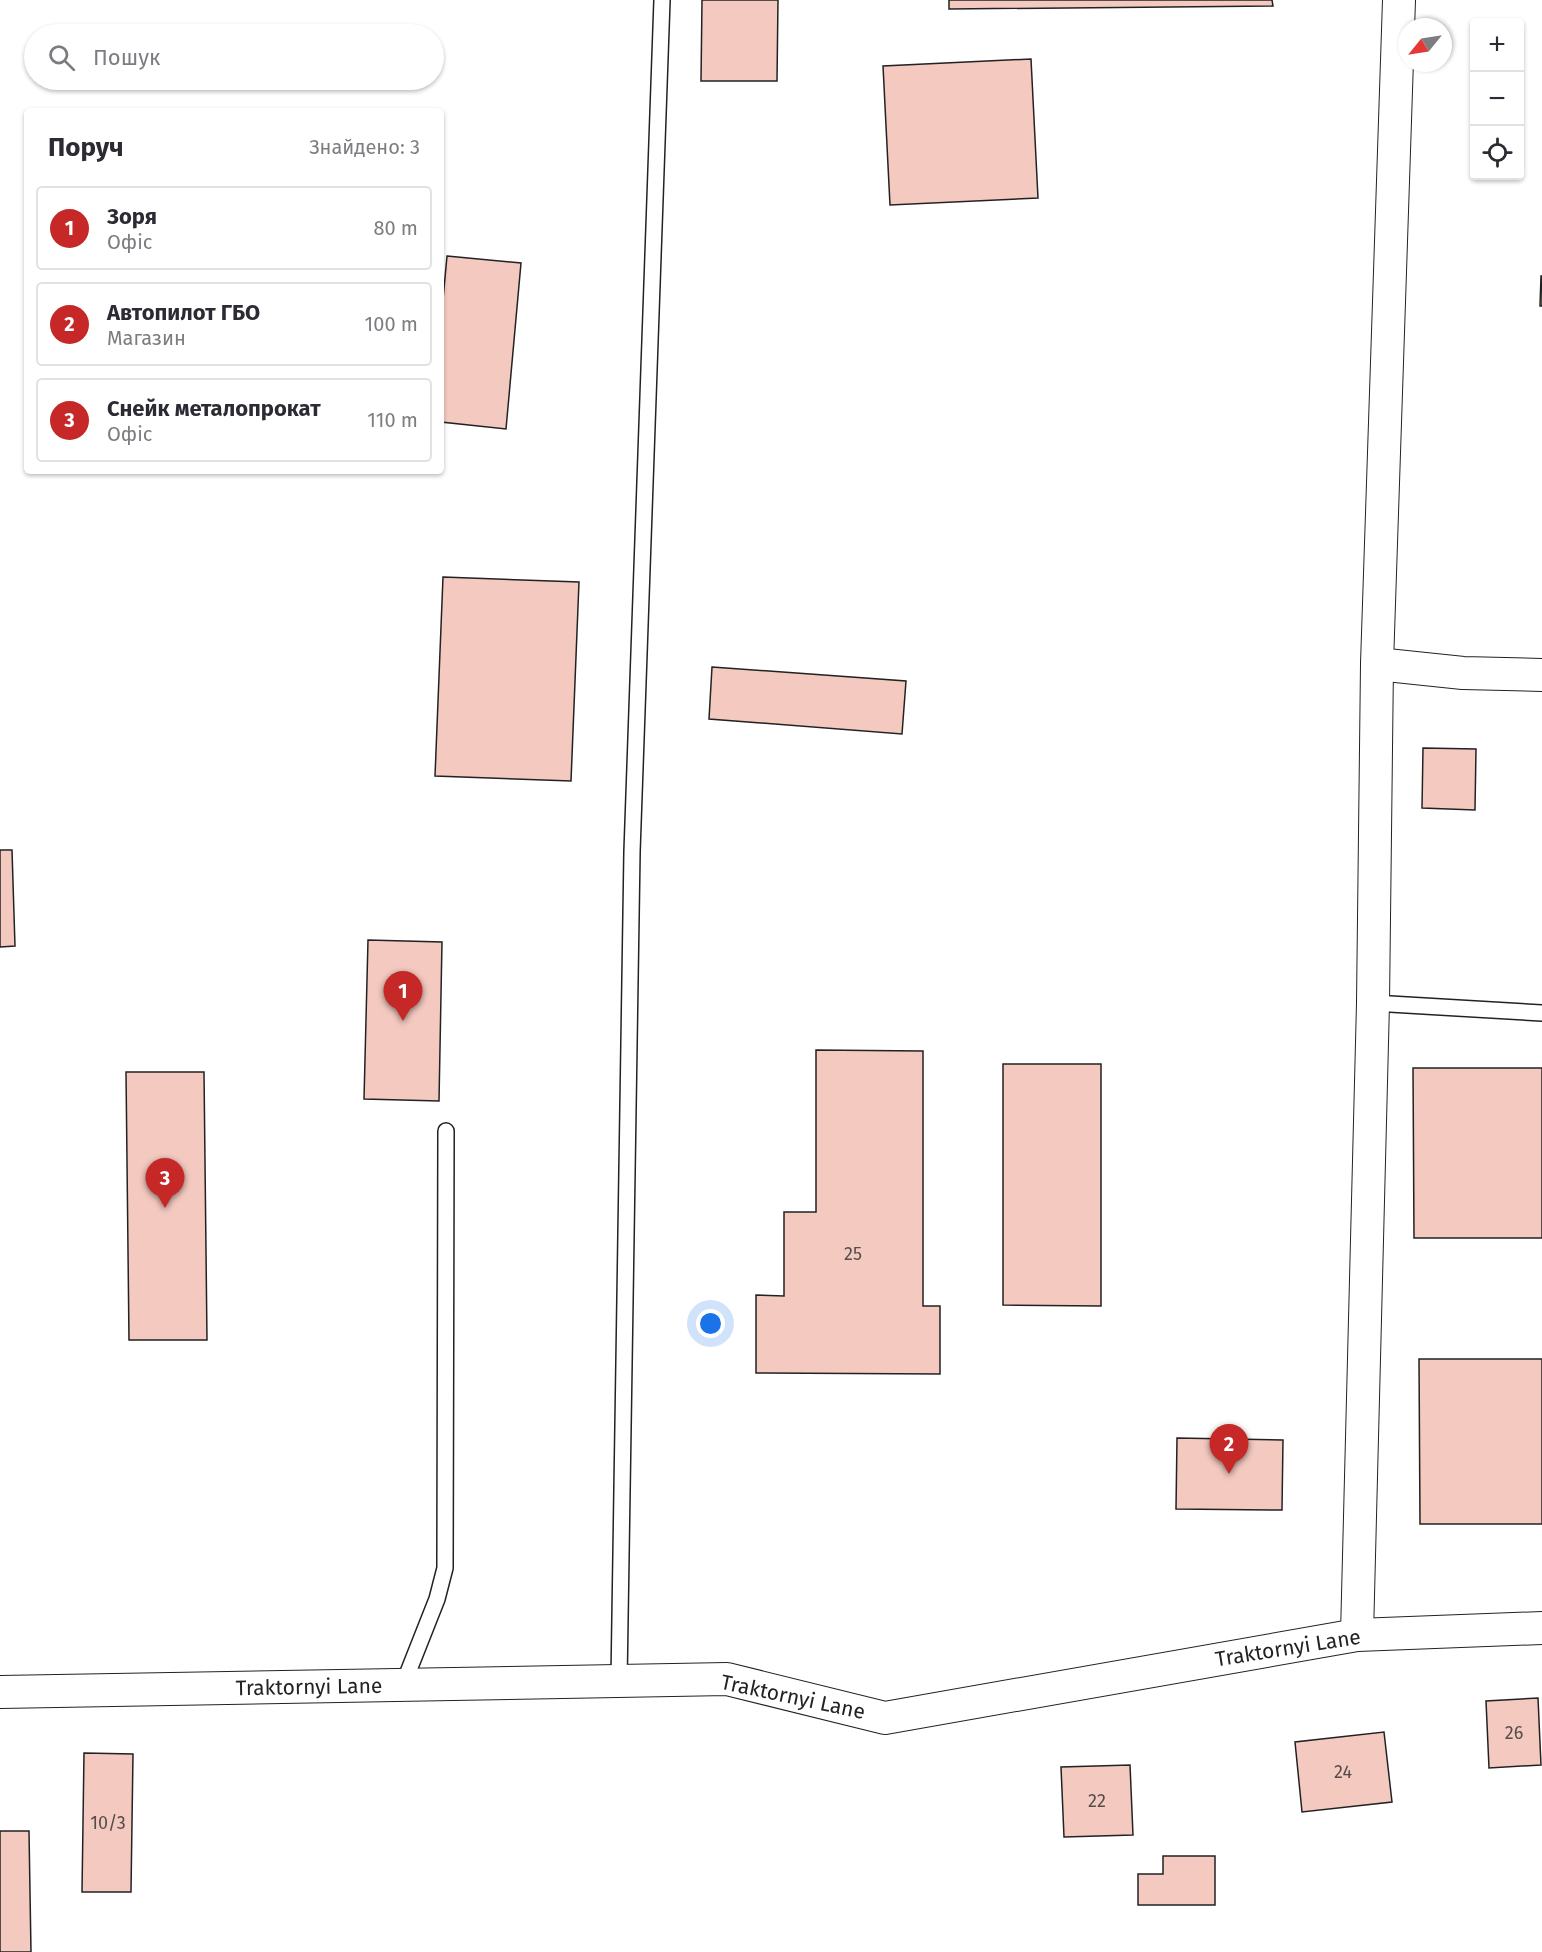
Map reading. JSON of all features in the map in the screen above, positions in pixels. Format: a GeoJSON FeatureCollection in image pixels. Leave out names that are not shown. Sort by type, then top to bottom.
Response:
{"type":"FeatureCollection","features":[{"type":"Feature","properties":{"kind":"street"},"geometry":{"type":"LineString","coordinates":[[1357,1635],[1373,1003],[1377,664],[1398,0]]}},
{"type":"Feature","properties":{"kind":"street"},"geometry":{"type":"LineString","coordinates":[[1377,664],[1463,673],[1542,675]]}},
{"type":"Feature","properties":{"kind":"street","name":"Traktornyi Lane"},"geometry":{"type":"LineString","coordinates":[[0,1692],[619,1682],[727,1678],[885,1718],[1357,1635],[1542,1628]]}},
{"type":"Feature","properties":{"kind":"lane"},"geometry":{"type":"LineString","coordinates":[[619,1682],[632,852],[662,0]]}},
{"type":"Feature","properties":{"kind":"lane"},"geometry":{"type":"LineString","coordinates":[[1373,1003],[1542,1013]]}},
{"type":"Feature","properties":{"kind":"lane"},"geometry":{"type":"LineString","coordinates":[[403,1686],[437,1599],[445,1568],[446,1131]]}},
{"type":"Feature","properties":{"kind":"building"},"geometry":{"type":"Polygon","coordinates":[[[702,0],[778,0],[777,81],[701,81],[702,0]]]}},
{"type":"Feature","properties":{"kind":"building"},"geometry":{"type":"Polygon","coordinates":[[[949,0],[1272,0],[1273,6],[949,9],[949,0]]]}},
{"type":"Feature","properties":{"kind":"building"},"geometry":{"type":"Polygon","coordinates":[[[1031,59],[1038,198],[890,205],[883,66],[1031,59]]]}},
{"type":"Feature","properties":{"kind":"building"},"geometry":{"type":"Polygon","coordinates":[[[447,256],[521,263],[506,429],[444,422],[444,288],[447,256]]]}},
{"type":"Feature","properties":{"kind":"building"},"geometry":{"type":"Polygon","coordinates":[[[1541,276],[1542,306],[1540,306],[1541,276]]]}},
{"type":"Feature","properties":{"kind":"building"},"geometry":{"type":"Polygon","coordinates":[[[443,577],[579,582],[571,781],[435,776],[443,577]]]}},
{"type":"Feature","properties":{"kind":"building"},"geometry":{"type":"Polygon","coordinates":[[[712,667],[906,681],[902,734],[709,719],[712,667]]]}},
{"type":"Feature","properties":{"kind":"building"},"geometry":{"type":"Polygon","coordinates":[[[1423,748],[1476,749],[1475,810],[1422,808],[1423,748]]]}},
{"type":"Feature","properties":{"kind":"building"},"geometry":{"type":"Polygon","coordinates":[[[0,850],[12,850],[15,946],[0,947],[0,850]]]}},
{"type":"Feature","properties":{"kind":"building"},"geometry":{"type":"Polygon","coordinates":[[[368,940],[442,942],[439,1101],[364,1099],[368,940]]]}},
{"type":"Feature","properties":{"kind":"building"},"geometry":{"type":"Polygon","coordinates":[[[816,1050],[923,1051],[923,1306],[940,1306],[940,1374],[756,1373],[756,1295],[784,1296],[784,1212],[816,1212],[816,1050]]]}},
{"type":"Feature","properties":{"kind":"building"},"geometry":{"type":"Polygon","coordinates":[[[1003,1064],[1101,1064],[1101,1306],[1003,1305],[1003,1064]]]}},
{"type":"Feature","properties":{"kind":"building"},"geometry":{"type":"Polygon","coordinates":[[[1413,1068],[1542,1068],[1542,1238],[1414,1238],[1413,1068]]]}},
{"type":"Feature","properties":{"kind":"building"},"geometry":{"type":"Polygon","coordinates":[[[126,1072],[204,1072],[207,1340],[129,1340],[126,1072]]]}},
{"type":"Feature","properties":{"kind":"building"},"geometry":{"type":"Polygon","coordinates":[[[1419,1359],[1542,1359],[1542,1524],[1420,1524],[1419,1359]]]}},
{"type":"Feature","properties":{"kind":"building"},"geometry":{"type":"Polygon","coordinates":[[[1177,1438],[1283,1440],[1282,1510],[1176,1509],[1177,1438]]]}},
{"type":"Feature","properties":{"kind":"building"},"geometry":{"type":"Polygon","coordinates":[[[1538,1698],[1541,1765],[1489,1768],[1486,1701],[1538,1698]]]}},
{"type":"Feature","properties":{"kind":"building"},"geometry":{"type":"Polygon","coordinates":[[[1384,1732],[1392,1802],[1302,1812],[1295,1742],[1384,1732]]]}},
{"type":"Feature","properties":{"kind":"building"},"geometry":{"type":"Polygon","coordinates":[[[84,1753],[133,1754],[131,1892],[82,1892],[84,1753]]]}},
{"type":"Feature","properties":{"kind":"building"},"geometry":{"type":"Polygon","coordinates":[[[1130,1765],[1133,1835],[1064,1837],[1061,1767],[1130,1765]]]}},
{"type":"Feature","properties":{"kind":"building"},"geometry":{"type":"Polygon","coordinates":[[[0,1831],[29,1831],[31,1952],[0,1952],[0,1831]]]}},
{"type":"Feature","properties":{"kind":"building"},"geometry":{"type":"Polygon","coordinates":[[[1163,1856],[1215,1856],[1215,1905],[1138,1905],[1138,1874],[1163,1874],[1163,1856]]]}},
{"type":"Feature","properties":{"kind":"place","name":"Зоря"},"geometry":{"type":"Point","coordinates":[403,1021]}},
{"type":"Feature","properties":{"kind":"place","name":"Снейк металопрокат"},"geometry":{"type":"Point","coordinates":[165,1208]}},
{"type":"Feature","properties":{"kind":"place","name":"Автопилот ГБО"},"geometry":{"type":"Point","coordinates":[1229,1474]}}]}
